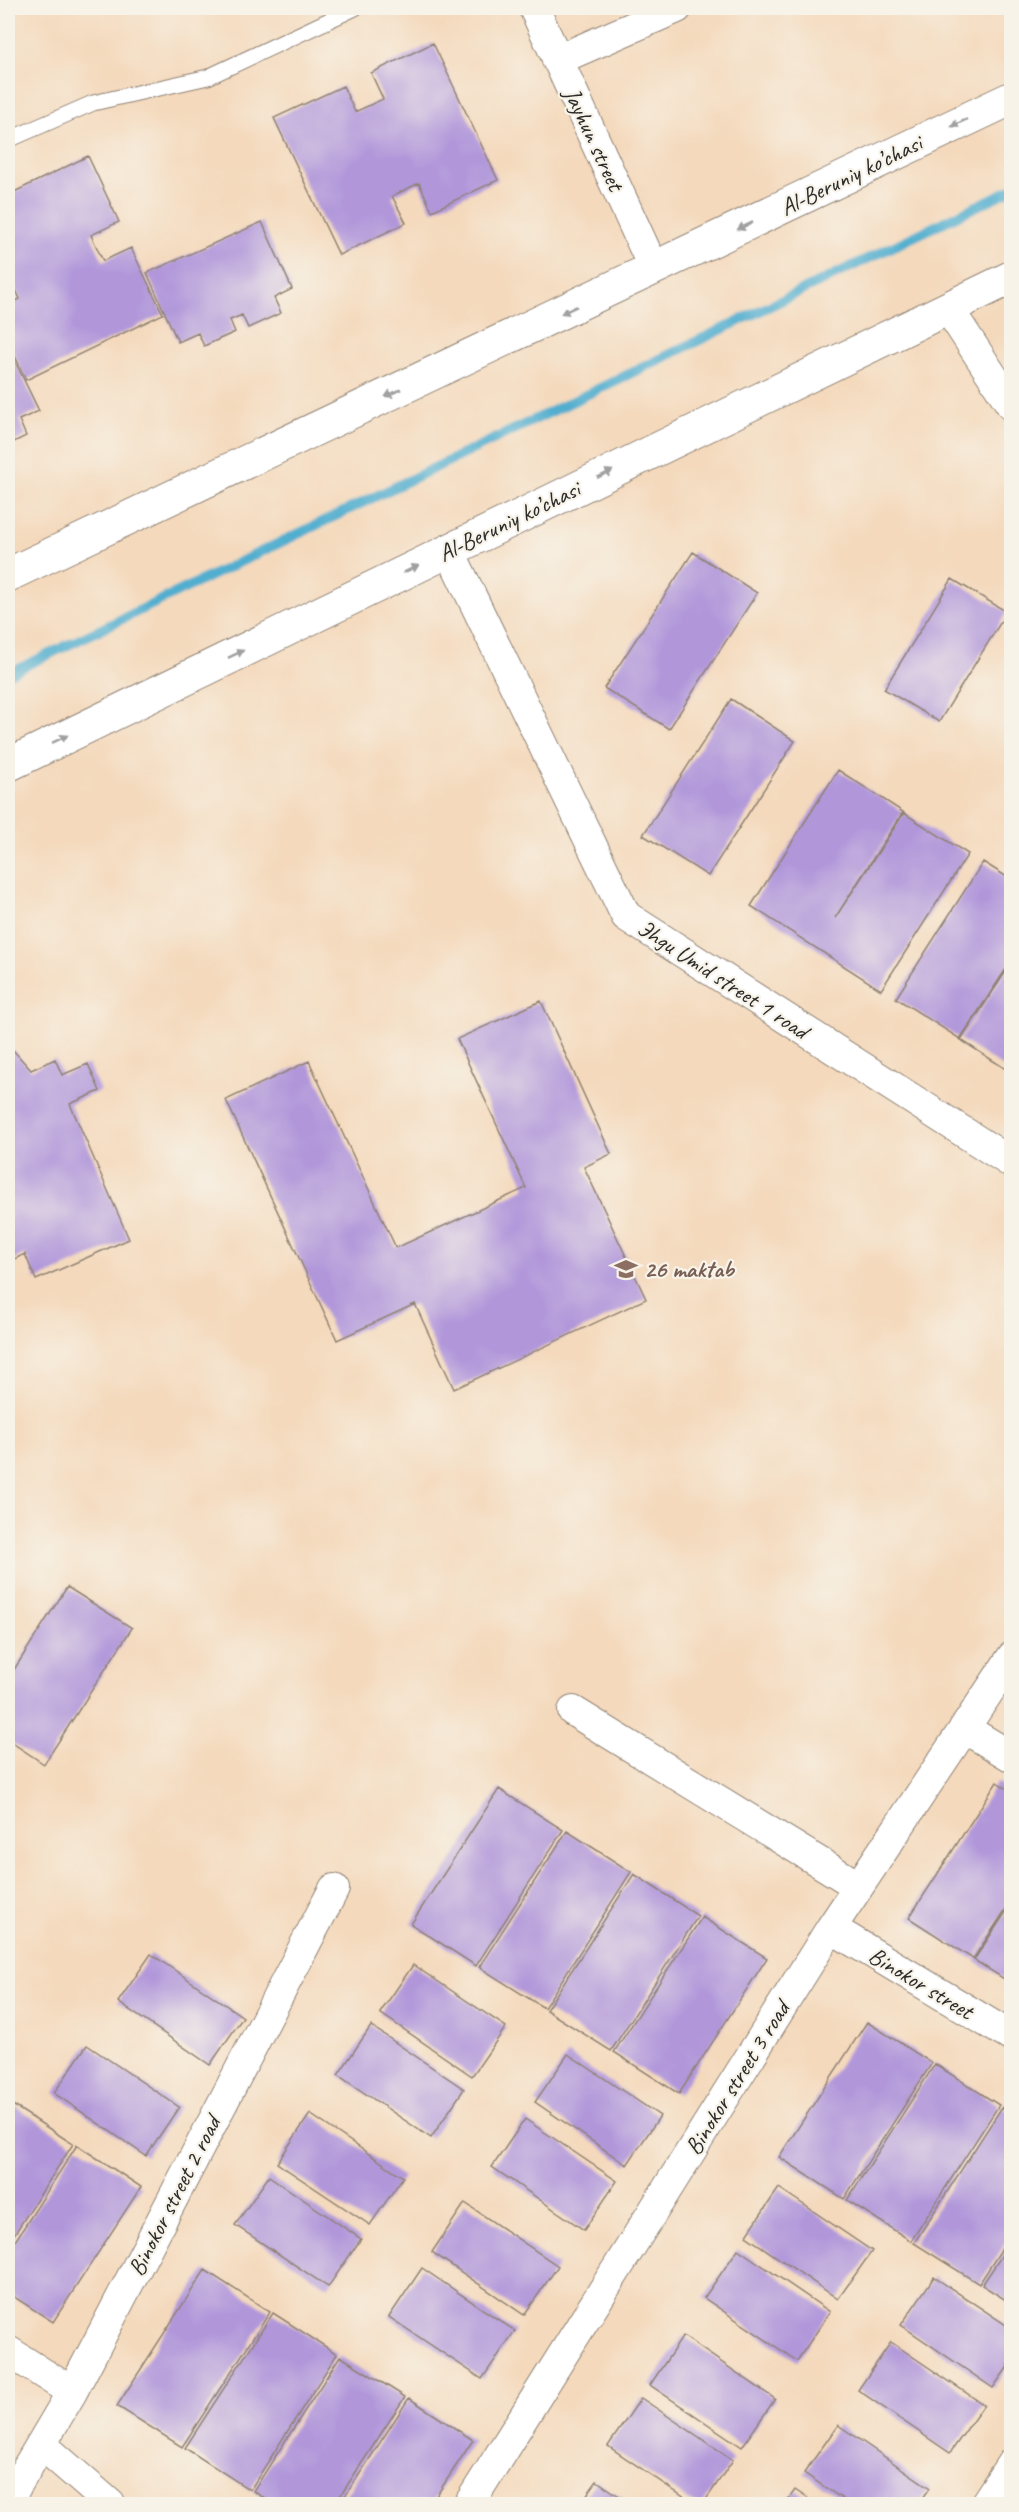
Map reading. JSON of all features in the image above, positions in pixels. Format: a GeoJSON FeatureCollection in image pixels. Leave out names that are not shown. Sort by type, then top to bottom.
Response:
{"type":"FeatureCollection","features":[{"type":"Feature","properties":{"kind":"main road","name":"Al-Beruniy ko’chasi"},"geometry":{"type":"LineString","coordinates":[[8,575],[1011,98]]}},
{"type":"Feature","properties":{"kind":"main road","name":"Al-Beruniy ko’chasi"},"geometry":{"type":"LineString","coordinates":[[8,765],[1011,277]]}},
{"type":"Feature","properties":{"kind":"street","name":"Jayhun street"},"geometry":{"type":"LineString","coordinates":[[534,8],[654,269]]}},
{"type":"Feature","properties":{"kind":"street"},"geometry":{"type":"LineString","coordinates":[[557,60],[677,8]]}},
{"type":"Feature","properties":{"kind":"street"},"geometry":{"type":"LineString","coordinates":[[948,308],[1011,406]]}},
{"type":"Feature","properties":{"kind":"street","name":"Эhgu Umid street 1 road"},"geometry":{"type":"LineString","coordinates":[[449,550],[626,916],[1011,1163]]}},
{"type":"Feature","properties":{"kind":"street","name":"Binokor street 3 road"},"geometry":{"type":"LineString","coordinates":[[469,2505],[831,1928],[1011,1657]]}},
{"type":"Feature","properties":{"kind":"street"},"geometry":{"type":"LineString","coordinates":[[573,1711],[858,1886]]}},
{"type":"Feature","properties":{"kind":"street"},"geometry":{"type":"LineString","coordinates":[[964,1728],[1011,1757]]}},
{"type":"Feature","properties":{"kind":"street","name":"Binokor street 2 road"},"geometry":{"type":"LineString","coordinates":[[8,2500],[72,2392],[334,1889]]}},
{"type":"Feature","properties":{"kind":"street","name":"Binokor street"},"geometry":{"type":"LineString","coordinates":[[831,1928],[1011,2037]]}},
{"type":"Feature","properties":{"kind":"street"},"geometry":{"type":"LineString","coordinates":[[8,2351],[72,2392]]}},
{"type":"Feature","properties":{"kind":"street"},"geometry":{"type":"LineString","coordinates":[[41,2444],[110,2505]]}},
{"type":"Feature","properties":{"kind":"street"},"geometry":{"type":"LineString","coordinates":[[985,2505],[1011,2463]]}},
{"type":"Feature","properties":{"kind":"lane"},"geometry":{"type":"LineString","coordinates":[[8,140],[93,103],[208,77],[355,8]]}},
{"type":"Feature","properties":{"kind":"building"},"geometry":{"type":"Polygon","coordinates":[[[433,43],[498,180],[432,211],[419,183],[392,196],[406,223],[339,255],[274,118],[343,86],[355,112],[383,99],[371,73],[433,43]]]}},
{"type":"Feature","properties":{"kind":"building"},"geometry":{"type":"Polygon","coordinates":[[[88,156],[119,222],[91,235],[103,261],[131,248],[163,314],[26,380],[8,341],[8,305],[20,299],[8,273],[8,195],[88,156]]]}},
{"type":"Feature","properties":{"kind":"building"},"geometry":{"type":"Polygon","coordinates":[[[262,222],[292,289],[274,298],[281,313],[248,328],[242,315],[230,320],[235,332],[204,346],[198,333],[178,342],[147,273],[262,222]]]}},
{"type":"Feature","properties":{"kind":"building"},"geometry":{"type":"Polygon","coordinates":[[[8,347],[39,411],[19,420],[26,436],[8,445],[8,347]]]}},
{"type":"Feature","properties":{"kind":"building"},"geometry":{"type":"Polygon","coordinates":[[[693,552],[757,593],[669,729],[604,688],[693,552]]]}},
{"type":"Feature","properties":{"kind":"building"},"geometry":{"type":"Polygon","coordinates":[[[952,579],[1007,612],[939,722],[884,689],[952,579]]]}},
{"type":"Feature","properties":{"kind":"building"},"geometry":{"type":"Polygon","coordinates":[[[731,699],[795,741],[708,876],[643,835],[731,699]]]}},
{"type":"Feature","properties":{"kind":"building"},"geometry":{"type":"Polygon","coordinates":[[[838,770],[903,812],[835,918],[904,813],[968,854],[881,990],[751,906],[838,770]]]}},
{"type":"Feature","properties":{"kind":"building"},"geometry":{"type":"Polygon","coordinates":[[[983,862],[1012,880],[1012,960],[960,1039],[896,998],[983,862]]]}},
{"type":"Feature","properties":{"kind":"building"},"geometry":{"type":"Polygon","coordinates":[[[1012,962],[1012,1073],[961,1040],[1012,962]]]}},
{"type":"Feature","properties":{"kind":"building"},"geometry":{"type":"Polygon","coordinates":[[[541,1001],[611,1154],[584,1167],[646,1299],[454,1389],[415,1304],[337,1340],[226,1100],[309,1061],[396,1248],[526,1188],[457,1039],[541,1001]]]}},
{"type":"Feature","properties":{"kind":"building"},"geometry":{"type":"Polygon","coordinates":[[[13,1050],[31,1070],[55,1059],[62,1075],[88,1064],[100,1091],[70,1104],[129,1239],[36,1280],[25,1254],[8,1262],[8,1052],[13,1050]]]}},
{"type":"Feature","properties":{"kind":"building"},"geometry":{"type":"Polygon","coordinates":[[[67,1587],[132,1628],[44,1764],[8,1740],[8,1679],[67,1587]]]}},
{"type":"Feature","properties":{"kind":"building"},"geometry":{"type":"Polygon","coordinates":[[[997,1782],[1012,1792],[1012,1900],[973,1959],[909,1918],[997,1782]]]}},
{"type":"Feature","properties":{"kind":"building"},"geometry":{"type":"Polygon","coordinates":[[[499,1789],[563,1830],[476,1966],[411,1924],[499,1789]]]}},
{"type":"Feature","properties":{"kind":"building"},"geometry":{"type":"Polygon","coordinates":[[[567,1831],[631,1872],[544,2008],[479,1967],[567,1831]]]}},
{"type":"Feature","properties":{"kind":"building"},"geometry":{"type":"Polygon","coordinates":[[[634,1874],[698,1916],[611,2051],[546,2010],[634,1874]]]}},
{"type":"Feature","properties":{"kind":"building"},"geometry":{"type":"Polygon","coordinates":[[[1012,1903],[1012,1984],[974,1960],[1012,1903]]]}},
{"type":"Feature","properties":{"kind":"building"},"geometry":{"type":"Polygon","coordinates":[[[702,1917],[767,1958],[679,2094],[614,2052],[702,1917]]]}},
{"type":"Feature","properties":{"kind":"building"},"geometry":{"type":"Polygon","coordinates":[[[151,1954],[243,2017],[210,2065],[118,2002],[151,1954]]]}},
{"type":"Feature","properties":{"kind":"building"},"geometry":{"type":"Polygon","coordinates":[[[413,1965],[506,2027],[472,2076],[380,2013],[413,1965]]]}},
{"type":"Feature","properties":{"kind":"building"},"geometry":{"type":"Polygon","coordinates":[[[867,2022],[932,2063],[844,2199],[779,2157],[867,2022]]]}},
{"type":"Feature","properties":{"kind":"building"},"geometry":{"type":"Polygon","coordinates":[[[371,2026],[464,2089],[431,2138],[338,2075],[371,2026]]]}},
{"type":"Feature","properties":{"kind":"building"},"geometry":{"type":"Polygon","coordinates":[[[87,2045],[179,2107],[146,2156],[54,2093],[87,2045]]]}},
{"type":"Feature","properties":{"kind":"building"},"geometry":{"type":"Polygon","coordinates":[[[568,2054],[660,2116],[627,2165],[535,2102],[568,2054]]]}},
{"type":"Feature","properties":{"kind":"building"},"geometry":{"type":"Polygon","coordinates":[[[935,2064],[999,2105],[911,2241],[847,2200],[935,2064]]]}},
{"type":"Feature","properties":{"kind":"building"},"geometry":{"type":"Polygon","coordinates":[[[8,2102],[73,2144],[8,2244],[8,2102]]]}},
{"type":"Feature","properties":{"kind":"building"},"geometry":{"type":"Polygon","coordinates":[[[1002,2107],[1012,2113],[1012,2233],[979,2284],[914,2243],[1002,2107]]]}},
{"type":"Feature","properties":{"kind":"building"},"geometry":{"type":"Polygon","coordinates":[[[310,2114],[403,2177],[370,2225],[277,2163],[310,2114]]]}},
{"type":"Feature","properties":{"kind":"building"},"geometry":{"type":"Polygon","coordinates":[[[525,2119],[617,2181],[584,2230],[492,2167],[525,2119]]]}},
{"type":"Feature","properties":{"kind":"building"},"geometry":{"type":"Polygon","coordinates":[[[77,2145],[141,2187],[53,2322],[8,2293],[8,2252],[77,2145]]]}},
{"type":"Feature","properties":{"kind":"building"},"geometry":{"type":"Polygon","coordinates":[[[269,2176],[361,2239],[328,2287],[235,2225],[269,2176]]]}},
{"type":"Feature","properties":{"kind":"building"},"geometry":{"type":"Polygon","coordinates":[[[779,2188],[872,2251],[838,2299],[746,2236],[779,2188]]]}},
{"type":"Feature","properties":{"kind":"building"},"geometry":{"type":"Polygon","coordinates":[[[465,2203],[558,2266],[524,2315],[432,2252],[465,2203]]]}},
{"type":"Feature","properties":{"kind":"building"},"geometry":{"type":"Polygon","coordinates":[[[1012,2240],[1012,2304],[982,2285],[1012,2240]]]}},
{"type":"Feature","properties":{"kind":"building"},"geometry":{"type":"Polygon","coordinates":[[[738,2249],[830,2312],[797,2361],[704,2298],[738,2249]]]}},
{"type":"Feature","properties":{"kind":"building"},"geometry":{"type":"Polygon","coordinates":[[[422,2268],[515,2331],[482,2379],[389,2317],[422,2268]]]}},
{"type":"Feature","properties":{"kind":"building"},"geometry":{"type":"Polygon","coordinates":[[[205,2270],[270,2312],[182,2447],[117,2406],[205,2270]]]}},
{"type":"Feature","properties":{"kind":"building"},"geometry":{"type":"Polygon","coordinates":[[[934,2277],[1012,2329],[1012,2361],[993,2388],[901,2325],[934,2277]]]}},
{"type":"Feature","properties":{"kind":"building"},"geometry":{"type":"Polygon","coordinates":[[[273,2313],[337,2354],[250,2490],[185,2448],[273,2313]]]}},
{"type":"Feature","properties":{"kind":"building"},"geometry":{"type":"Polygon","coordinates":[[[683,2336],[775,2399],[742,2447],[650,2385],[683,2336]]]}},
{"type":"Feature","properties":{"kind":"building"},"geometry":{"type":"Polygon","coordinates":[[[891,2342],[984,2405],[950,2453],[858,2390],[891,2342]]]}},
{"type":"Feature","properties":{"kind":"building"},"geometry":{"type":"Polygon","coordinates":[[[340,2356],[405,2397],[335,2504],[273,2504],[253,2491],[340,2356]]]}},
{"type":"Feature","properties":{"kind":"building"},"geometry":{"type":"Polygon","coordinates":[[[409,2398],[473,2440],[431,2504],[340,2504],[409,2398]]]}},
{"type":"Feature","properties":{"kind":"building"},"geometry":{"type":"Polygon","coordinates":[[[641,2398],[733,2460],[703,2504],[694,2504],[608,2446],[641,2398]]]}},
{"type":"Feature","properties":{"kind":"building"},"geometry":{"type":"Polygon","coordinates":[[[838,2425],[930,2488],[919,2504],[850,2504],[804,2473],[838,2425]]]}},
{"type":"Feature","properties":{"kind":"building"},"geometry":{"type":"Polygon","coordinates":[[[597,2481],[631,2504],[580,2504],[597,2481]]]}},
{"type":"Feature","properties":{"kind":"building"},"geometry":{"type":"Polygon","coordinates":[[[795,2490],[816,2504],[785,2504],[795,2490]]]}},
{"type":"Feature","properties":{"kind":"waterway"},"geometry":{"type":"LineString","coordinates":[[8,674],[1012,189]]}},
{"type":"Feature","properties":{"kind":"place","name":"26 maktab"},"geometry":{"type":"Point","coordinates":[626,1269]}}]}
